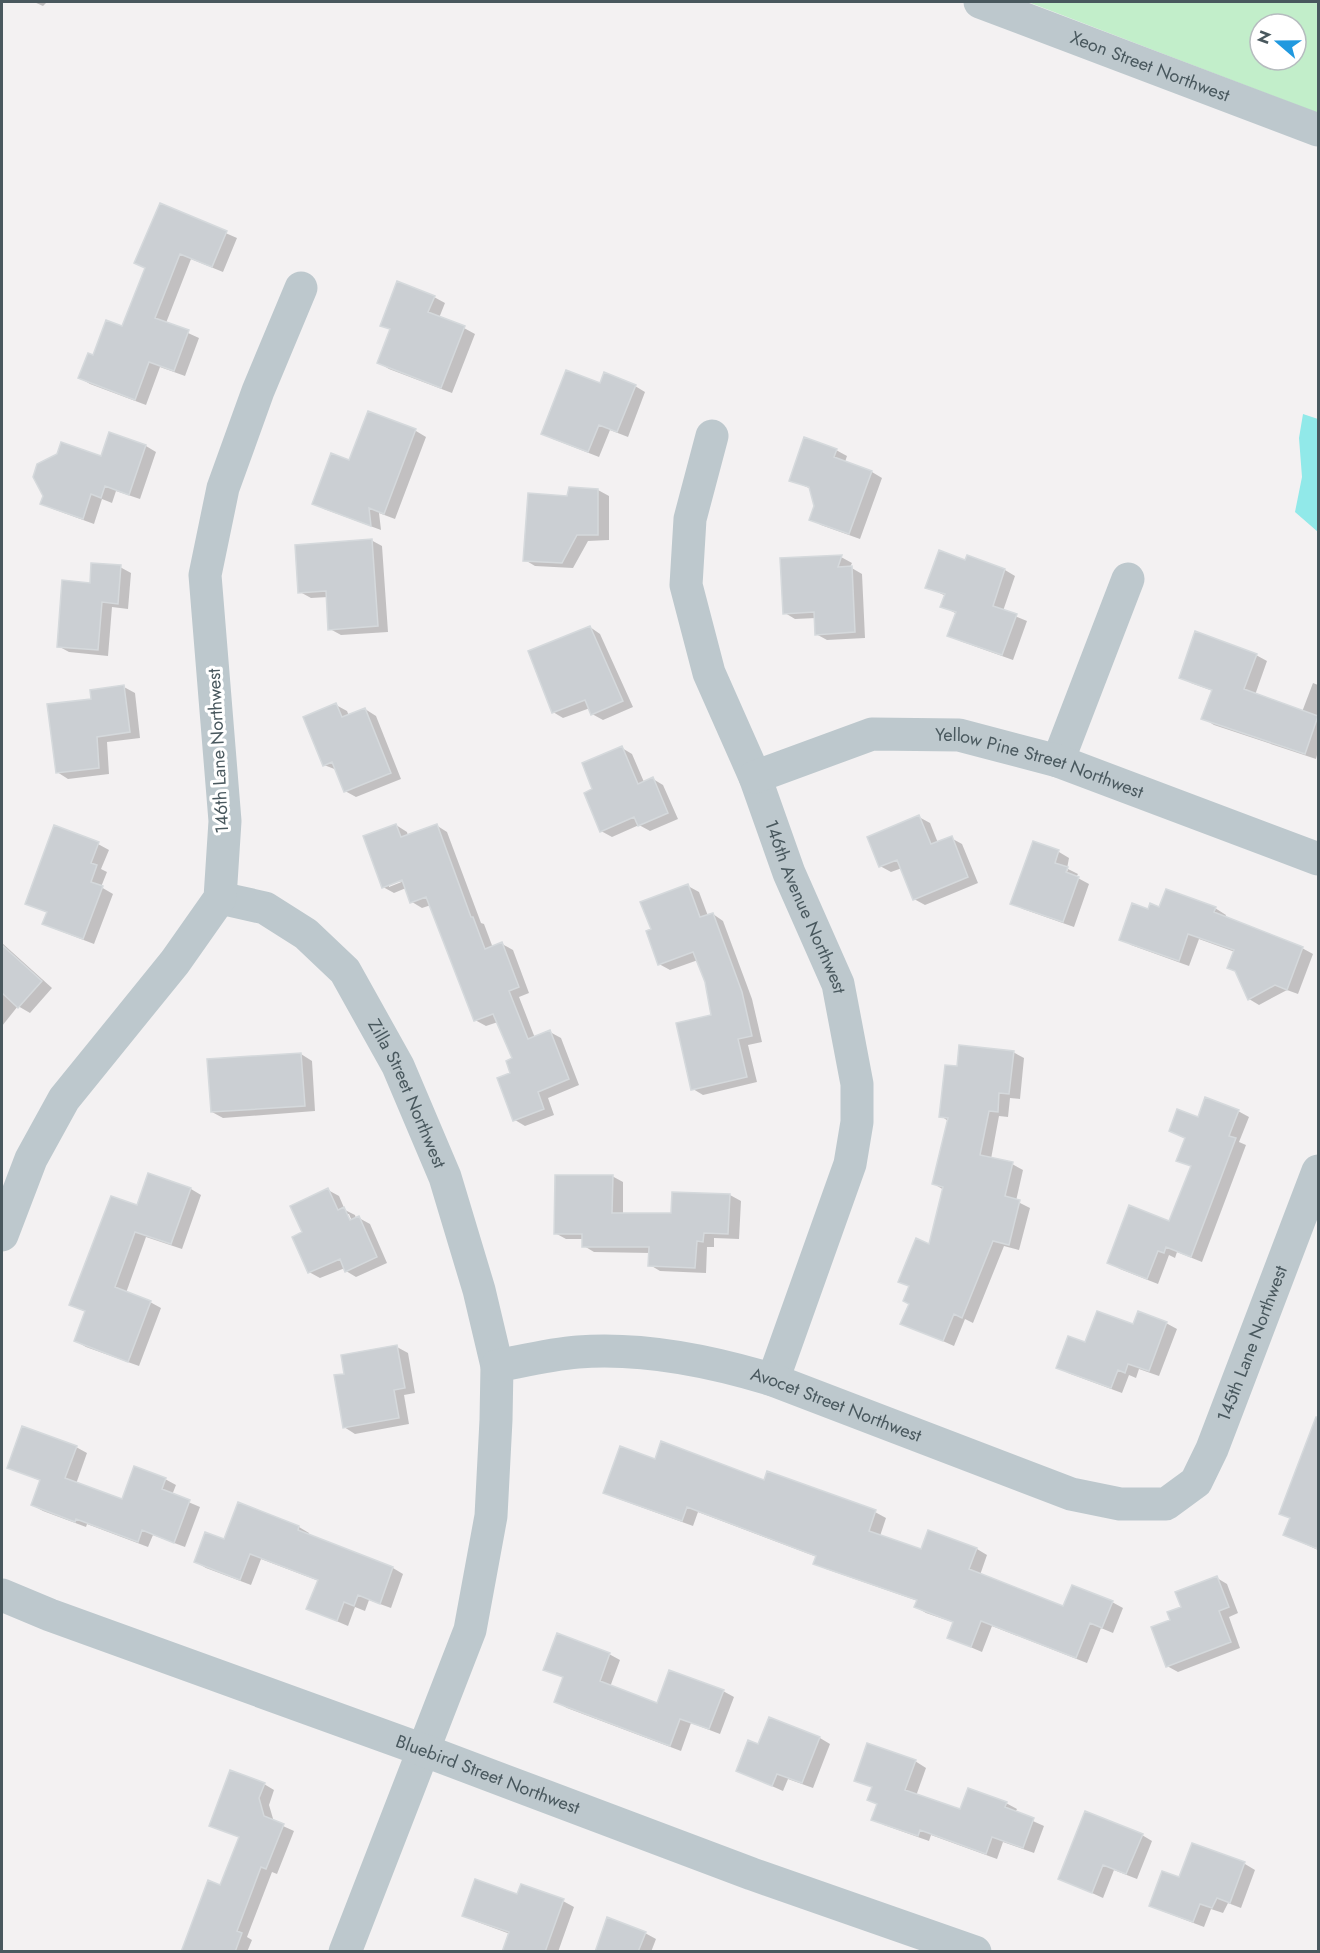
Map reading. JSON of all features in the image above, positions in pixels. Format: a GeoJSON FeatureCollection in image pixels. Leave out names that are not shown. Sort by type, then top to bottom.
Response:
{"type":"FeatureCollection","features":[{"type":"Feature","properties":{"kind":"street","name":"Xeon Street Northwest"},"geometry":{"type":"LineString","coordinates":[[980,2],[1318,130]]}},
{"type":"Feature","properties":{"kind":"street","name":"146th Lane Northwest"},"geometry":{"type":"LineString","coordinates":[[220,898],[225,821],[205,575],[223,488],[258,391],[301,288]]}},
{"type":"Feature","properties":{"kind":"street","name":"146th Avenue Northwest"},"geometry":{"type":"LineString","coordinates":[[712,436],[690,519],[686,585],[709,673],[755,777],[789,873],[838,984],[856,1084],[856,1122],[850,1164],[773,1380]]}},
{"type":"Feature","properties":{"kind":"street"},"geometry":{"type":"LineString","coordinates":[[1058,761],[1128,579]]}},
{"type":"Feature","properties":{"kind":"street","name":"Yellow Pine Street Northwest"},"geometry":{"type":"LineString","coordinates":[[755,777],[872,734],[959,735],[1058,761],[1318,859]]}},
{"type":"Feature","properties":{"kind":"street"},"geometry":{"type":"LineString","coordinates":[[2,1235],[31,1159],[64,1099],[175,962],[220,898]]}},
{"type":"Feature","properties":{"kind":"street","name":"Zilla Street Northwest"},"geometry":{"type":"LineString","coordinates":[[220,898],[265,908],[306,934],[345,971],[398,1066],[446,1177],[479,1290],[496,1366]]}},
{"type":"Feature","properties":{"kind":"street","name":"145th Lane Northwest"},"geometry":{"type":"LineString","coordinates":[[1167,1504],[1196,1482],[1212,1449],[1318,1171]]}},
{"type":"Feature","properties":{"kind":"street","name":"Avocet Street Northwest"},"geometry":{"type":"LineString","coordinates":[[496,1366],[578,1352],[643,1352],[733,1368],[773,1380],[1071,1494],[1120,1504],[1167,1504]]}},
{"type":"Feature","properties":{"kind":"street"},"geometry":{"type":"LineString","coordinates":[[345,1952],[470,1630],[491,1516],[496,1366]]}},
{"type":"Feature","properties":{"kind":"street","name":"Bluebird Street Northwest"},"geometry":{"type":"LineString","coordinates":[[2,1595],[50,1615],[423,1750],[752,1874],[975,1952]]}},
{"type":"Feature","properties":{"kind":"green space"},"geometry":{"type":"Polygon","coordinates":[[[1028,2],[1318,2],[1318,113],[1028,2]]]}},
{"type":"Feature","properties":{"kind":"water"},"geometry":{"type":"Polygon","coordinates":[[[1303,414],[1318,419],[1318,532],[1295,512],[1302,477],[1299,438],[1303,414]]]}},
{"type":"Feature","properties":{"kind":"building"},"geometry":{"type":"Polygon","coordinates":[[[160,203],[227,231],[212,267],[180,254],[155,318],[189,330],[174,371],[149,362],[135,400],[78,378],[88,353],[93,355],[106,320],[122,326],[145,268],[134,263],[160,203]]]}},
{"type":"Feature","properties":{"kind":"building"},"geometry":{"type":"Polygon","coordinates":[[[397,281],[435,296],[428,312],[465,326],[441,388],[377,363],[390,329],[380,326],[397,281]]]}},
{"type":"Feature","properties":{"kind":"building"},"geometry":{"type":"Polygon","coordinates":[[[566,370],[600,383],[604,372],[636,385],[617,432],[599,425],[588,452],[541,434],[566,370]]]}},
{"type":"Feature","properties":{"kind":"building"},"geometry":{"type":"Polygon","coordinates":[[[368,411],[416,429],[384,514],[369,508],[371,526],[312,504],[331,453],[349,460],[368,411]]]}},
{"type":"Feature","properties":{"kind":"building"},"geometry":{"type":"Polygon","coordinates":[[[109,432],[146,445],[129,495],[105,486],[101,498],[91,494],[83,519],[40,504],[43,496],[33,477],[37,464],[57,454],[61,442],[101,456],[109,432]]]}},
{"type":"Feature","properties":{"kind":"building"},"geometry":{"type":"Polygon","coordinates":[[[804,437],[837,449],[834,457],[872,471],[849,534],[809,520],[814,506],[809,487],[789,481],[804,437]]]}},
{"type":"Feature","properties":{"kind":"building"},"geometry":{"type":"Polygon","coordinates":[[[569,487],[598,489],[598,535],[577,535],[562,563],[523,561],[528,493],[567,496],[569,487]]]}},
{"type":"Feature","properties":{"kind":"building"},"geometry":{"type":"Polygon","coordinates":[[[372,539],[378,626],[328,630],[326,591],[298,593],[295,545],[372,539]]]}},
{"type":"Feature","properties":{"kind":"building"},"geometry":{"type":"Polygon","coordinates":[[[939,550],[965,560],[967,555],[1005,569],[993,606],[1017,614],[1002,655],[947,636],[956,612],[940,607],[945,594],[925,588],[939,550]]]}},
{"type":"Feature","properties":{"kind":"building"},"geometry":{"type":"Polygon","coordinates":[[[842,555],[838,567],[852,566],[855,632],[815,635],[814,612],[783,614],[780,558],[842,555]]]}},
{"type":"Feature","properties":{"kind":"building"},"geometry":{"type":"Polygon","coordinates":[[[91,563],[121,565],[118,604],[102,602],[98,650],[57,647],[62,580],[90,583],[91,563]]]}},
{"type":"Feature","properties":{"kind":"building"},"geometry":{"type":"Polygon","coordinates":[[[590,626],[623,701],[591,715],[585,700],[552,713],[528,651],[590,626]]]}},
{"type":"Feature","properties":{"kind":"building"},"geometry":{"type":"Polygon","coordinates":[[[1195,631],[1257,654],[1244,689],[1318,716],[1305,754],[1201,719],[1212,690],[1179,678],[1195,631]]]}},
{"type":"Feature","properties":{"kind":"building"},"geometry":{"type":"Polygon","coordinates":[[[124,685],[130,732],[97,737],[99,768],[56,773],[47,704],[91,699],[90,690],[124,685]]]}},
{"type":"Feature","properties":{"kind":"building"},"geometry":{"type":"Polygon","coordinates":[[[336,703],[342,717],[365,708],[391,773],[344,792],[332,762],[323,766],[303,717],[336,703]]]}},
{"type":"Feature","properties":{"kind":"building"},"geometry":{"type":"Polygon","coordinates":[[[622,746],[638,784],[653,777],[668,813],[638,826],[634,817],[600,832],[584,793],[592,789],[582,763],[622,746]]]}},
{"type":"Feature","properties":{"kind":"building"},"geometry":{"type":"Polygon","coordinates":[[[919,815],[931,844],[952,836],[968,877],[913,900],[897,860],[879,867],[867,837],[919,815]]]}},
{"type":"Feature","properties":{"kind":"building"},"geometry":{"type":"Polygon","coordinates":[[[396,824],[401,837],[437,824],[485,949],[502,942],[519,987],[509,991],[528,1039],[550,1030],[569,1079],[538,1092],[544,1109],[513,1121],[497,1078],[510,1073],[506,1061],[512,1058],[493,1014],[474,1021],[426,897],[410,903],[402,880],[382,888],[363,836],[396,824]]]}},
{"type":"Feature","properties":{"kind":"building"},"geometry":{"type":"Polygon","coordinates":[[[54,825],[99,842],[91,863],[97,865],[91,882],[103,886],[83,939],[42,924],[47,912],[25,904],[54,825]]]}},
{"type":"Feature","properties":{"kind":"building"},"geometry":{"type":"Polygon","coordinates":[[[1033,841],[1059,850],[1055,863],[1068,867],[1066,872],[1079,877],[1063,922],[1010,904],[1033,841]]]}},
{"type":"Feature","properties":{"kind":"building"},"geometry":{"type":"Polygon","coordinates":[[[688,884],[700,917],[713,913],[742,992],[752,1036],[738,1039],[747,1077],[691,1090],[676,1023],[711,1015],[705,982],[693,952],[658,965],[646,931],[651,929],[640,902],[688,884]]]}},
{"type":"Feature","properties":{"kind":"building"},"geometry":{"type":"Polygon","coordinates":[[[1166,889],[1216,907],[1214,912],[1303,947],[1287,990],[1275,985],[1248,1000],[1235,971],[1227,968],[1234,950],[1188,934],[1179,961],[1119,940],[1132,903],[1148,909],[1150,903],[1159,907],[1166,889]]]}},
{"type":"Feature","properties":{"kind":"building"},"geometry":{"type":"Polygon","coordinates":[[[2,945],[42,981],[18,1008],[2,993],[2,945]]]}},
{"type":"Feature","properties":{"kind":"building"},"geometry":{"type":"Polygon","coordinates":[[[959,1045],[1014,1051],[1009,1094],[999,1093],[998,1112],[989,1111],[980,1155],[1013,1162],[1005,1196],[1020,1200],[1009,1245],[993,1241],[962,1318],[954,1314],[943,1341],[900,1324],[909,1304],[903,1301],[909,1286],[898,1282],[916,1238],[929,1244],[943,1187],[932,1184],[948,1118],[939,1117],[945,1065],[957,1066],[959,1045]]]}},
{"type":"Feature","properties":{"kind":"building"},"geometry":{"type":"Polygon","coordinates":[[[301,1053],[305,1106],[211,1112],[207,1059],[301,1053]]]}},
{"type":"Feature","properties":{"kind":"building"},"geometry":{"type":"Polygon","coordinates":[[[1205,1097],[1239,1110],[1229,1136],[1236,1138],[1191,1257],[1166,1247],[1164,1253],[1158,1251],[1147,1279],[1107,1263],[1129,1205],[1169,1221],[1191,1166],[1176,1161],[1185,1138],[1169,1131],[1177,1109],[1198,1117],[1205,1097]]]}},
{"type":"Feature","properties":{"kind":"building"},"geometry":{"type":"Polygon","coordinates":[[[148,1173],[191,1188],[171,1244],[135,1232],[115,1287],[151,1301],[128,1362],[74,1341],[85,1311],[69,1305],[111,1196],[137,1205],[148,1173]]]}},
{"type":"Feature","properties":{"kind":"building"},"geometry":{"type":"Polygon","coordinates":[[[555,1175],[613,1175],[612,1213],[671,1213],[672,1192],[730,1194],[728,1234],[704,1233],[703,1242],[697,1241],[695,1268],[648,1266],[649,1247],[582,1247],[582,1234],[554,1234],[555,1175]]]}},
{"type":"Feature","properties":{"kind":"building"},"geometry":{"type":"Polygon","coordinates":[[[328,1188],[338,1210],[344,1207],[350,1220],[359,1216],[377,1257],[345,1272],[340,1259],[308,1273],[292,1237],[302,1232],[290,1206],[328,1188]]]}},
{"type":"Feature","properties":{"kind":"building"},"geometry":{"type":"Polygon","coordinates":[[[1097,1311],[1133,1324],[1138,1311],[1167,1322],[1149,1371],[1128,1364],[1125,1373],[1118,1370],[1111,1388],[1056,1368],[1068,1336],[1085,1342],[1097,1311]]]}},
{"type":"Feature","properties":{"kind":"building"},"geometry":{"type":"Polygon","coordinates":[[[397,1345],[405,1388],[394,1390],[399,1418],[343,1428],[334,1375],[344,1374],[341,1355],[397,1345]]]}},
{"type":"Feature","properties":{"kind":"building"},"geometry":{"type":"Polygon","coordinates":[[[1316,1417],[1318,1417],[1318,1549],[1283,1535],[1290,1518],[1279,1514],[1316,1417]]]}},
{"type":"Feature","properties":{"kind":"building"},"geometry":{"type":"Polygon","coordinates":[[[22,1426],[77,1446],[65,1478],[122,1499],[134,1466],[166,1478],[162,1489],[190,1500],[174,1543],[142,1530],[138,1542],[31,1505],[40,1480],[7,1468],[22,1426]]]}},
{"type":"Feature","properties":{"kind":"building"},"geometry":{"type":"Polygon","coordinates":[[[661,1441],[764,1480],[767,1471],[876,1510],[869,1531],[921,1549],[928,1530],[977,1548],[969,1569],[1063,1606],[1072,1585],[1113,1601],[1102,1628],[1090,1623],[1076,1658],[981,1621],[971,1647],[947,1638],[953,1622],[914,1607],[917,1600],[813,1564],[816,1556],[687,1507],[682,1521],[603,1493],[620,1446],[655,1459],[661,1441]]]}},
{"type":"Feature","properties":{"kind":"building"},"geometry":{"type":"Polygon","coordinates":[[[238,1502],[299,1526],[298,1530],[393,1567],[380,1604],[358,1595],[354,1606],[344,1602],[337,1621],[306,1609],[318,1580],[250,1554],[240,1580],[194,1562],[205,1532],[224,1539],[238,1502]]]}},
{"type":"Feature","properties":{"kind":"building"},"geometry":{"type":"Polygon","coordinates":[[[1217,1576],[1229,1607],[1219,1611],[1231,1642],[1166,1667],[1151,1627],[1170,1620],[1167,1612],[1181,1607],[1175,1592],[1217,1576]]]}},
{"type":"Feature","properties":{"kind":"building"},"geometry":{"type":"Polygon","coordinates":[[[557,1633],[610,1653],[600,1681],[657,1703],[669,1670],[724,1690],[709,1729],[680,1719],[670,1746],[554,1702],[563,1677],[543,1670],[557,1633]]]}},
{"type":"Feature","properties":{"kind":"building"},"geometry":{"type":"Polygon","coordinates":[[[769,1717],[820,1737],[802,1783],[777,1774],[772,1786],[736,1771],[748,1740],[758,1744],[769,1717]]]}},
{"type":"Feature","properties":{"kind":"building"},"geometry":{"type":"Polygon","coordinates":[[[867,1743],[916,1760],[905,1790],[960,1809],[968,1788],[1007,1802],[1005,1807],[1034,1818],[1023,1848],[992,1837],[986,1854],[920,1830],[918,1836],[871,1820],[877,1804],[867,1800],[872,1787],[854,1781],[867,1743]]]}},
{"type":"Feature","properties":{"kind":"building"},"geometry":{"type":"Polygon","coordinates":[[[230,1770],[265,1783],[259,1798],[264,1816],[284,1824],[266,1869],[261,1867],[237,1931],[242,1933],[235,1952],[181,1952],[208,1880],[220,1885],[239,1837],[209,1826],[230,1770]]]}},
{"type":"Feature","properties":{"kind":"building"},"geometry":{"type":"Polygon","coordinates":[[[1085,1811],[1143,1834],[1126,1874],[1103,1865],[1092,1893],[1058,1879],[1085,1811]]]}},
{"type":"Feature","properties":{"kind":"building"},"geometry":{"type":"Polygon","coordinates":[[[1192,1843],[1245,1862],[1230,1903],[1217,1898],[1212,1908],[1200,1904],[1193,1922],[1149,1906],[1162,1871],[1179,1877],[1192,1843]]]}},
{"type":"Feature","properties":{"kind":"building"},"geometry":{"type":"Polygon","coordinates":[[[475,1879],[517,1894],[521,1884],[564,1899],[545,1952],[502,1952],[509,1932],[462,1916],[475,1879]]]}},
{"type":"Feature","properties":{"kind":"building"},"geometry":{"type":"Polygon","coordinates":[[[607,1917],[646,1932],[638,1952],[595,1952],[607,1917]]]}}]}
